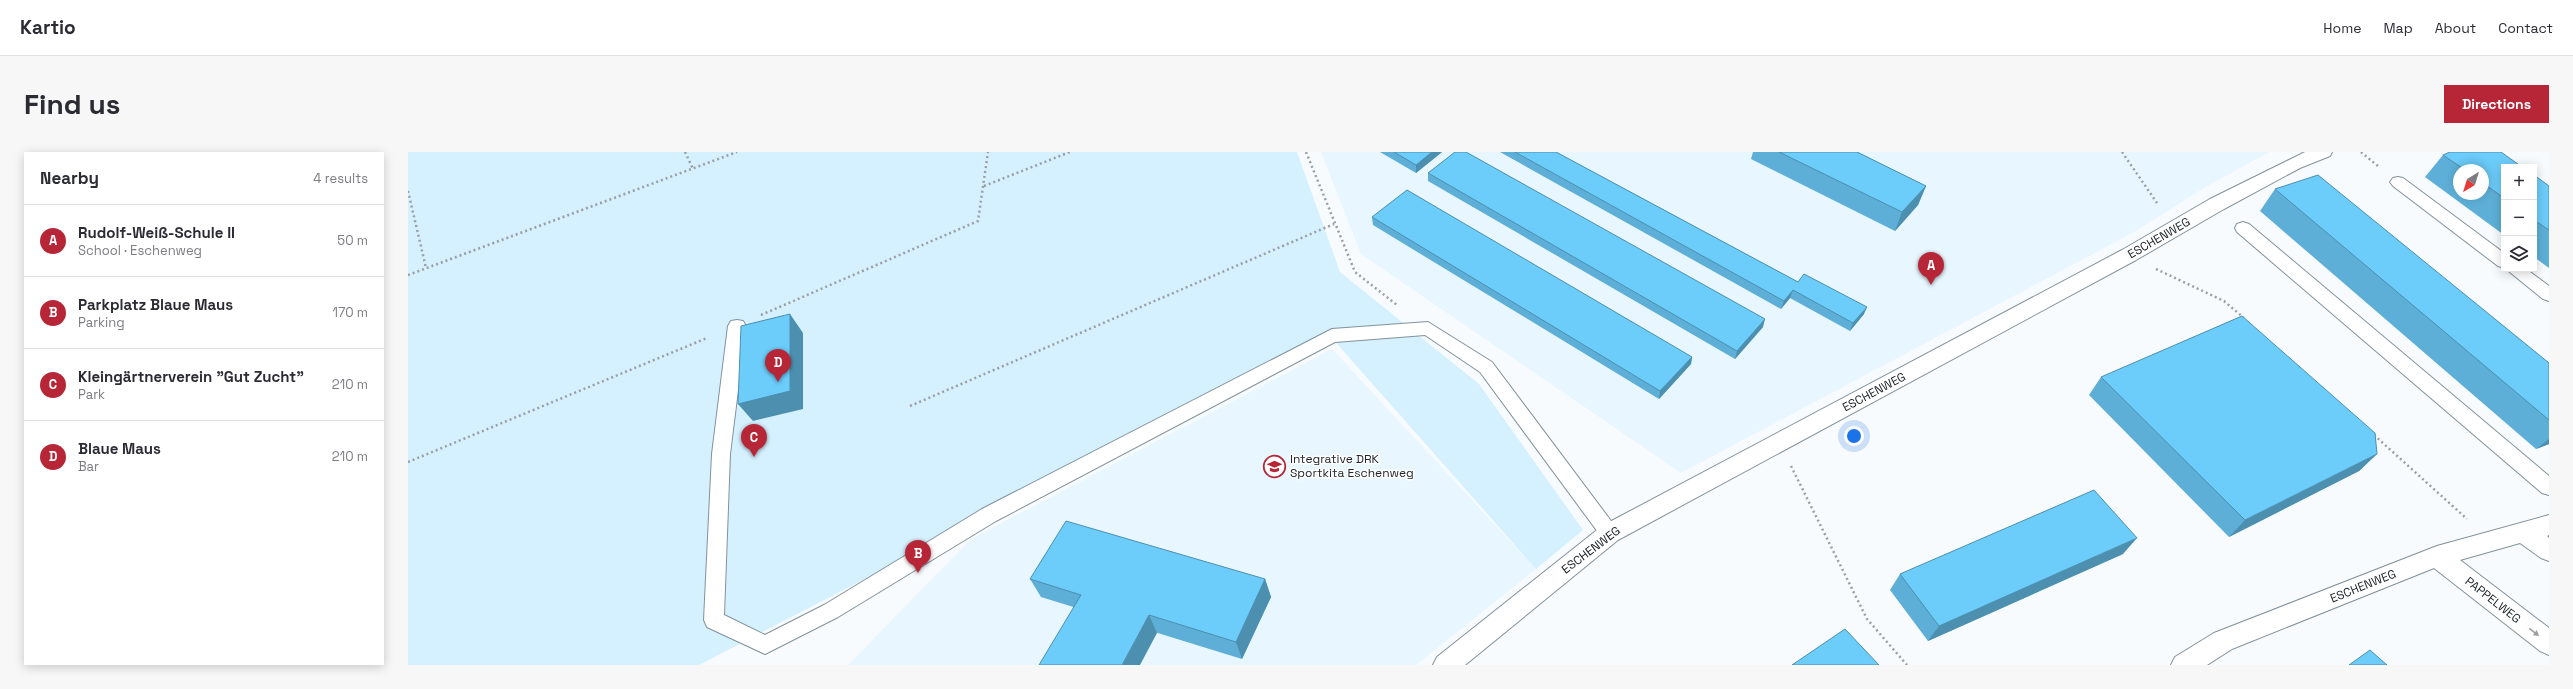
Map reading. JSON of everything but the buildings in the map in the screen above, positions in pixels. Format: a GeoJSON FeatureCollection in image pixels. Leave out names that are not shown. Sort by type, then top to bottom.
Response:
{"type":"FeatureCollection","features":[{"type":"Feature","properties":{"kind":"street","name":"ESCHENWEG"},"geometry":{"type":"LineString","coordinates":[[1446,665],[1610,533],[2129,255],[2217,204],[2293,164],[2323,152]]}},
{"type":"Feature","properties":{"kind":"street","name":"ESCHENWEG"},"geometry":{"type":"LineString","coordinates":[[2184,665],[2223,641],[2437,556],[2549,525]]}},
{"type":"Feature","properties":{"kind":"street"},"geometry":{"type":"LineString","coordinates":[[2523,532],[2549,551]]}},
{"type":"Feature","properties":{"kind":"street","name":"PAPPELWEG"},"geometry":{"type":"LineString","coordinates":[[2437,556],[2549,644]]}},
{"type":"Feature","properties":{"kind":"lane"},"geometry":{"type":"LineString","coordinates":[[2398,182],[2501,260]]}},
{"type":"Feature","properties":{"kind":"lane"},"geometry":{"type":"LineString","coordinates":[[2243,228],[2549,487]]}},
{"type":"Feature","properties":{"kind":"lane"},"geometry":{"type":"LineString","coordinates":[[2518,272],[2549,295]]}},
{"type":"Feature","properties":{"kind":"lane"},"geometry":{"type":"LineString","coordinates":[[736,326],[721,454],[714,620],[765,645],[831,611],[989,515],[1332,336],[1428,328],[1486,367],[1610,533]]}},
{"type":"Feature","properties":{"kind":"path"},"geometry":{"type":"LineString","coordinates":[[685,152],[693,169]]}},
{"type":"Feature","properties":{"kind":"path"},"geometry":{"type":"LineString","coordinates":[[408,275],[737,152]]}},
{"type":"Feature","properties":{"kind":"path"},"geometry":{"type":"LineString","coordinates":[[984,186],[1070,152]]}},
{"type":"Feature","properties":{"kind":"path"},"geometry":{"type":"LineString","coordinates":[[1306,152],[1334,224],[1355,272],[1428,328]]}},
{"type":"Feature","properties":{"kind":"path"},"geometry":{"type":"LineString","coordinates":[[2122,152],[2156,203]]}},
{"type":"Feature","properties":{"kind":"path"},"geometry":{"type":"LineString","coordinates":[[408,191],[426,268]]}},
{"type":"Feature","properties":{"kind":"path"},"geometry":{"type":"LineString","coordinates":[[910,406],[1334,224]]}},
{"type":"Feature","properties":{"kind":"path"},"geometry":{"type":"LineString","coordinates":[[2180,282],[2224,301],[2248,322]]}},
{"type":"Feature","properties":{"kind":"path"},"geometry":{"type":"LineString","coordinates":[[2372,433],[2492,542]]}},
{"type":"Feature","properties":{"kind":"path"},"geometry":{"type":"LineString","coordinates":[[1779,442],[1867,619],[1907,665]]}},
{"type":"Feature","properties":{"kind":"path"},"geometry":{"type":"LineString","coordinates":[[408,466],[409,462]]}},
{"type":"Feature","properties":{"kind":"shaded area"},"geometry":{"type":"Polygon","coordinates":[[[408,152],[1297,152],[1340,272],[1479,384],[1583,530],[1536,569],[1331,337],[699,665],[408,665],[408,152]]]}},
{"type":"Feature","properties":{"kind":"shaded area"},"geometry":{"type":"Polygon","coordinates":[[[1321,152],[2269,152],[2204,188],[2136,231],[1681,473],[1361,254],[1321,152]]]}},
{"type":"Feature","properties":{"kind":"shaded area","name":"Integrative DRK Sportkita Eschenweg"},"geometry":{"type":"Polygon","coordinates":[[[1332,349],[1536,569],[1416,665],[848,665],[971,539],[1332,349]]]}},
{"type":"Feature","properties":{"kind":"place","name":"Rudolf-Weiß-Schule II"},"geometry":{"type":"Point","coordinates":[1931,285]}},
{"type":"Feature","properties":{"kind":"place","name":"Blaue Maus"},"geometry":{"type":"Point","coordinates":[778,382]}},
{"type":"Feature","properties":{"kind":"place","name":"Kleingärtnerverein \"Gut Zucht\""},"geometry":{"type":"Point","coordinates":[754,457]}},
{"type":"Feature","properties":{"kind":"place","name":"Integrative DRK Sportkita Eschenweg"},"geometry":{"type":"Point","coordinates":[1275,466]}},
{"type":"Feature","properties":{"kind":"place","name":"Parkplatz Blaue Maus"},"geometry":{"type":"Point","coordinates":[918,573]}}]}
